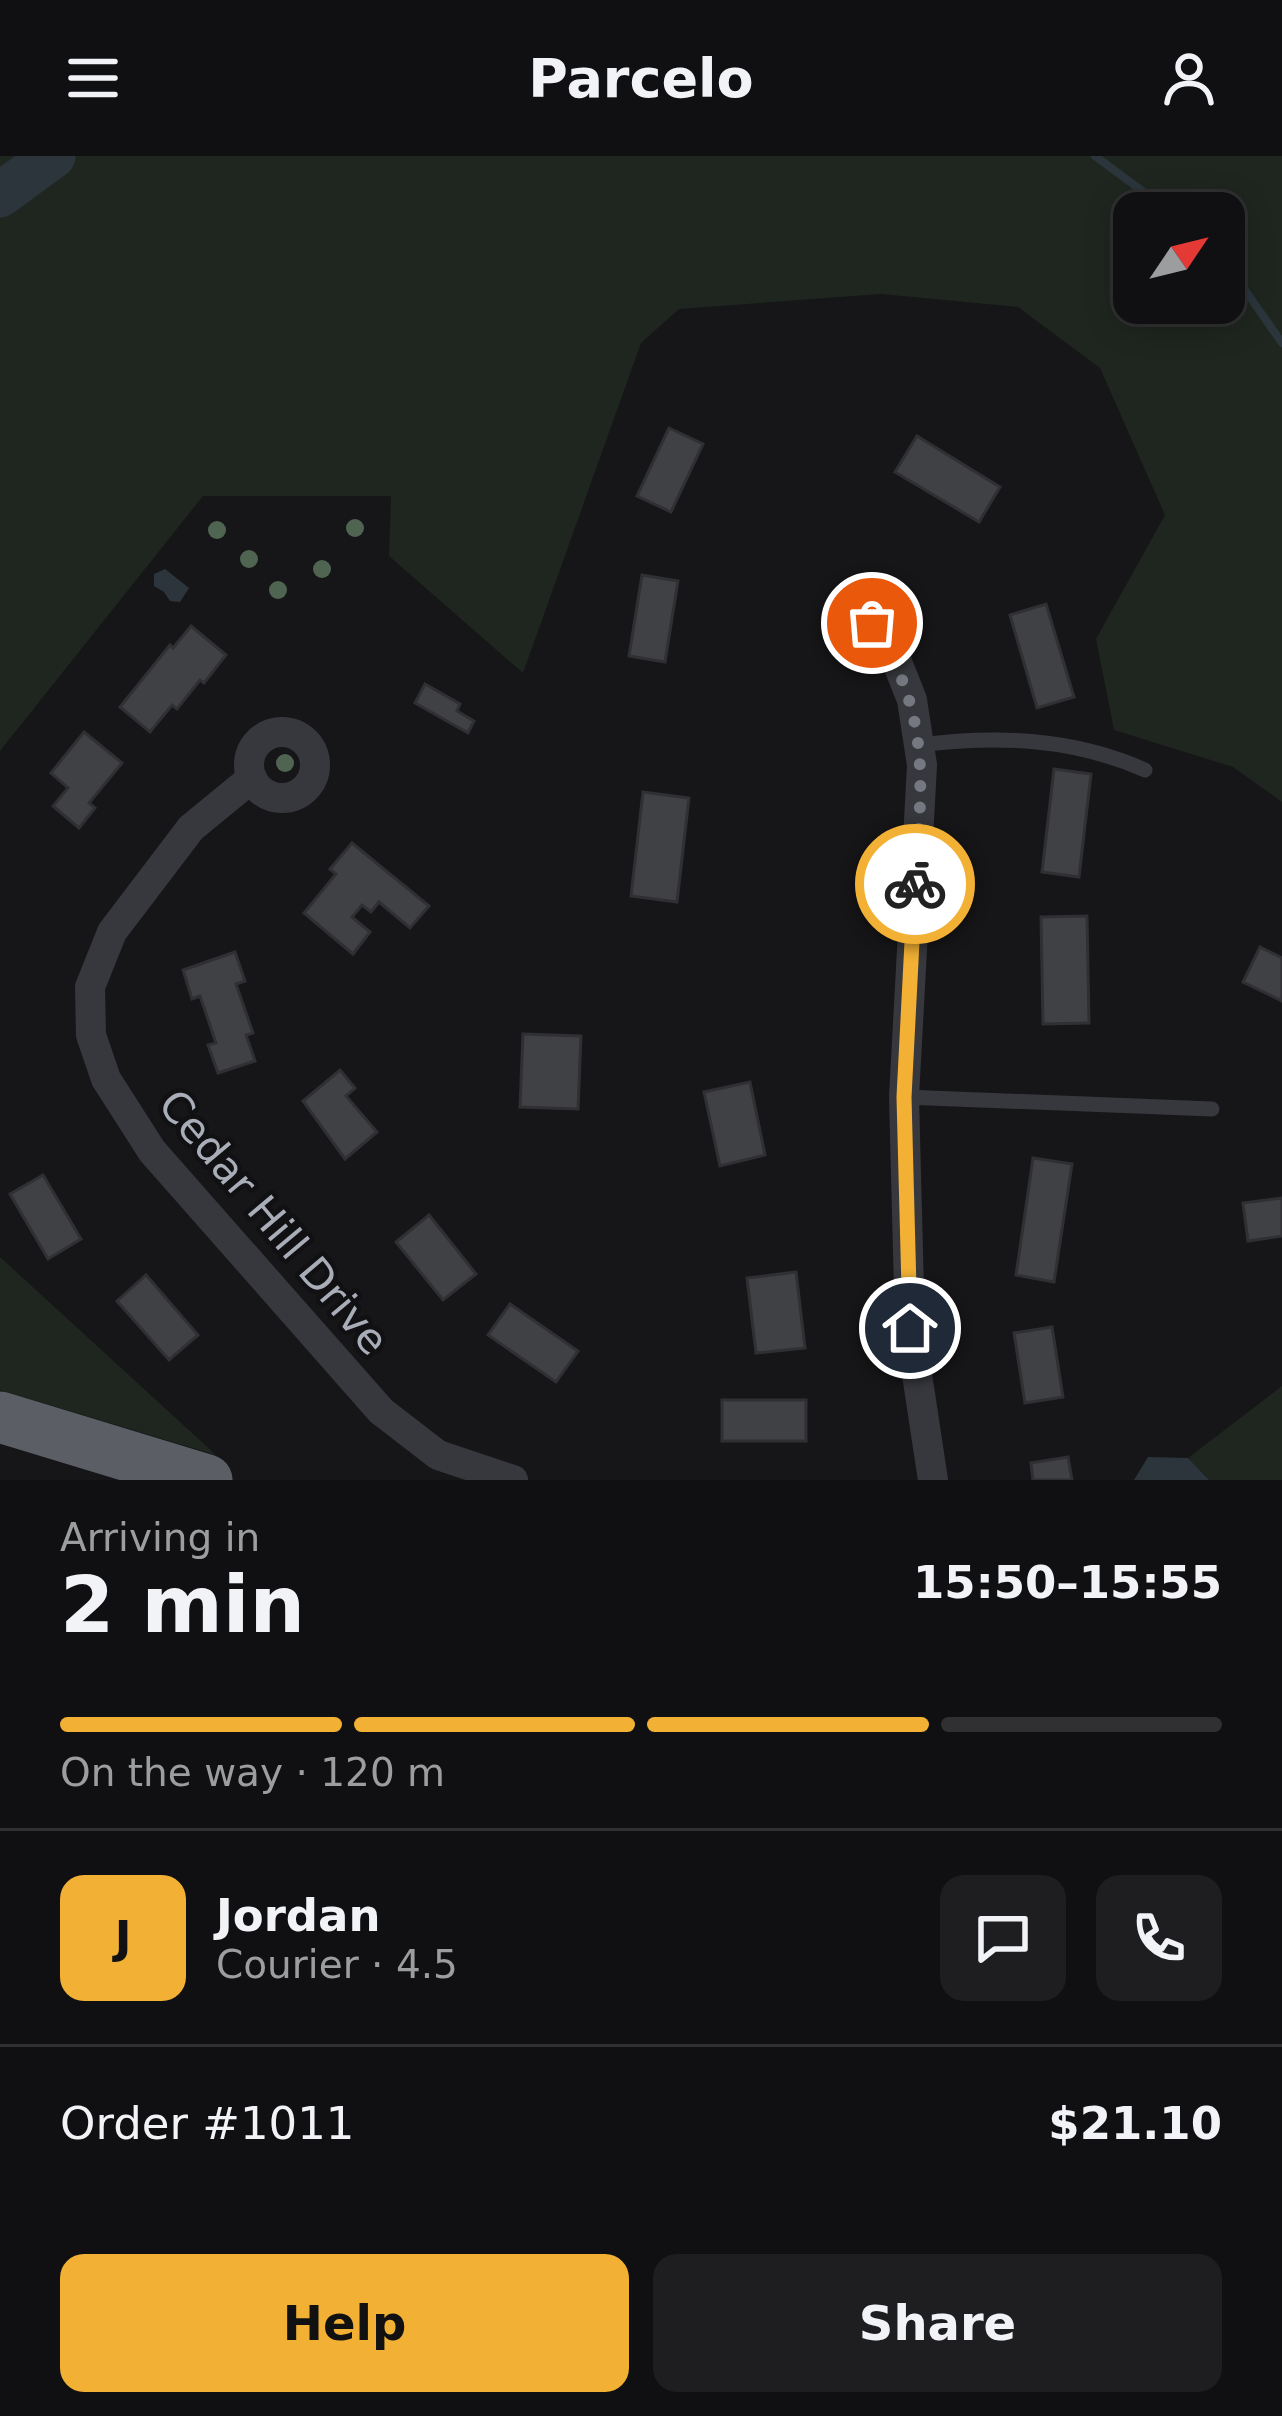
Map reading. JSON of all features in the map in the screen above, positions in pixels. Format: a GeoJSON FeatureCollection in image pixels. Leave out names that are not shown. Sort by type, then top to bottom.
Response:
{"type":"FeatureCollection","features":[{"type":"Feature","properties":{"kind":"highway"},"geometry":{"type":"LineString","coordinates":[[0,1418],[207,1480]]}},
{"type":"Feature","properties":{"kind":"street"},"geometry":{"type":"LineString","coordinates":[[861,611],[897,662],[912,700],[922,765],[904,1097],[910,1328],[933,1480]]}},
{"type":"Feature","properties":{"kind":"street","name":"Cedar Hill Drive"},"geometry":{"type":"LineString","coordinates":[[252,778],[191,828],[112,932],[90,987],[91,1035],[106,1079],[152,1150],[381,1411],[438,1455],[513,1480]]}},
{"type":"Feature","properties":{"kind":"lane"},"geometry":{"type":"LineString","coordinates":[[919,745],[1000,738],[1040,742],[1115,756],[1145,770]]}},
{"type":"Feature","properties":{"kind":"lane"},"geometry":{"type":"LineString","coordinates":[[904,1097],[1212,1109]]}},
{"type":"Feature","properties":{"kind":"shaded area"},"geometry":{"type":"Polygon","coordinates":[[[0,156],[1282,156],[1282,802],[1233,767],[1114,730],[1096,639],[1165,515],[1100,368],[1018,307],[881,294],[679,309],[641,343],[523,673],[389,556],[391,496],[203,496],[0,751],[0,156]]]}},
{"type":"Feature","properties":{"kind":"shaded area"},"geometry":{"type":"Polygon","coordinates":[[[165,569],[189,588],[180,602],[170,601],[154,586],[154,574],[165,569]]]}},
{"type":"Feature","properties":{"kind":"shaded area"},"geometry":{"type":"Polygon","coordinates":[[[0,1257],[216,1455],[0,1390],[0,1257]]]}},
{"type":"Feature","properties":{"kind":"shaded area"},"geometry":{"type":"Polygon","coordinates":[[[1282,1386],[1282,1480],[1209,1480],[1188,1458],[1282,1386]]]}},
{"type":"Feature","properties":{"kind":"shaded area"},"geometry":{"type":"Polygon","coordinates":[[[1148,1457],[1188,1458],[1209,1480],[1134,1480],[1148,1457]]]}},
{"type":"Feature","properties":{"kind":"building"},"geometry":{"type":"Polygon","coordinates":[[[669,428],[703,444],[671,512],[637,496],[669,428]]]}},
{"type":"Feature","properties":{"kind":"building"},"geometry":{"type":"Polygon","coordinates":[[[917,436],[1000,487],[979,522],[895,472],[917,436]]]}},
{"type":"Feature","properties":{"kind":"building"},"geometry":{"type":"Polygon","coordinates":[[[642,575],[678,581],[665,662],[629,656],[642,575]]]}},
{"type":"Feature","properties":{"kind":"building"},"geometry":{"type":"Polygon","coordinates":[[[1046,604],[1074,697],[1037,708],[1010,615],[1046,604]]]}},
{"type":"Feature","properties":{"kind":"building"},"geometry":{"type":"Polygon","coordinates":[[[191,626],[226,655],[204,683],[200,680],[177,709],[172,705],[150,732],[120,707],[191,626]]]}},
{"type":"Feature","properties":{"kind":"building"},"geometry":{"type":"Polygon","coordinates":[[[425,684],[460,704],[457,711],[474,721],[468,733],[415,703],[425,684]]]}},
{"type":"Feature","properties":{"kind":"building"},"geometry":{"type":"Polygon","coordinates":[[[84,732],[122,763],[89,803],[95,808],[79,828],[53,806],[68,788],[51,773],[84,732]]]}},
{"type":"Feature","properties":{"kind":"building"},"geometry":{"type":"Polygon","coordinates":[[[1054,769],[1091,774],[1079,877],[1042,872],[1054,769]]]}},
{"type":"Feature","properties":{"kind":"building"},"geometry":{"type":"Polygon","coordinates":[[[643,792],[689,798],[677,902],[631,896],[643,792]]]}},
{"type":"Feature","properties":{"kind":"building"},"geometry":{"type":"Polygon","coordinates":[[[352,843],[429,906],[410,928],[379,902],[371,912],[362,905],[352,917],[370,932],[353,954],[304,913],[336,874],[330,869],[352,843]]]}},
{"type":"Feature","properties":{"kind":"building"},"geometry":{"type":"Polygon","coordinates":[[[1087,916],[1089,1023],[1043,1024],[1041,917],[1087,916]]]}},
{"type":"Feature","properties":{"kind":"building"},"geometry":{"type":"Polygon","coordinates":[[[1260,947],[1282,958],[1282,1001],[1243,982],[1260,947]]]}},
{"type":"Feature","properties":{"kind":"building"},"geometry":{"type":"Polygon","coordinates":[[[235,952],[245,981],[236,984],[253,1033],[246,1035],[255,1061],[218,1073],[208,1045],[216,1043],[200,996],[192,999],[183,970],[235,952]]]}},
{"type":"Feature","properties":{"kind":"building"},"geometry":{"type":"Polygon","coordinates":[[[523,1034],[581,1036],[578,1109],[520,1107],[523,1034]]]}},
{"type":"Feature","properties":{"kind":"building"},"geometry":{"type":"Polygon","coordinates":[[[340,1070],[355,1088],[346,1096],[377,1132],[345,1159],[303,1101],[340,1070]]]}},
{"type":"Feature","properties":{"kind":"building"},"geometry":{"type":"Polygon","coordinates":[[[750,1082],[765,1155],[720,1166],[704,1092],[750,1082]]]}},
{"type":"Feature","properties":{"kind":"building"},"geometry":{"type":"Polygon","coordinates":[[[1033,1158],[1072,1164],[1054,1282],[1016,1275],[1033,1158]]]}},
{"type":"Feature","properties":{"kind":"building"},"geometry":{"type":"Polygon","coordinates":[[[43,1175],[81,1239],[48,1259],[10,1194],[43,1175]]]}},
{"type":"Feature","properties":{"kind":"building"},"geometry":{"type":"Polygon","coordinates":[[[1282,1198],[1282,1236],[1248,1241],[1243,1203],[1282,1198]]]}},
{"type":"Feature","properties":{"kind":"building"},"geometry":{"type":"Polygon","coordinates":[[[429,1215],[476,1274],[443,1300],[396,1242],[429,1215]]]}},
{"type":"Feature","properties":{"kind":"building"},"geometry":{"type":"Polygon","coordinates":[[[796,1272],[805,1348],[756,1353],[747,1278],[796,1272]]]}},
{"type":"Feature","properties":{"kind":"building"},"geometry":{"type":"Polygon","coordinates":[[[146,1275],[198,1335],[169,1360],[117,1301],[146,1275]]]}},
{"type":"Feature","properties":{"kind":"building"},"geometry":{"type":"Polygon","coordinates":[[[510,1304],[578,1351],[556,1382],[488,1335],[510,1304]]]}},
{"type":"Feature","properties":{"kind":"building"},"geometry":{"type":"Polygon","coordinates":[[[1052,1327],[1063,1397],[1025,1403],[1014,1333],[1052,1327]]]}},
{"type":"Feature","properties":{"kind":"building"},"geometry":{"type":"Polygon","coordinates":[[[722,1400],[806,1400],[806,1441],[722,1441],[722,1400]]]}},
{"type":"Feature","properties":{"kind":"building"},"geometry":{"type":"Polygon","coordinates":[[[1068,1457],[1072,1480],[1033,1480],[1031,1463],[1068,1457]]]}},
{"type":"Feature","properties":{"kind":"waterway"},"geometry":{"type":"LineString","coordinates":[[0,195],[53,156]]}},
{"type":"Feature","properties":{"kind":"waterway"},"geometry":{"type":"LineString","coordinates":[[1095,156],[1144,192]]}},
{"type":"Feature","properties":{"kind":"waterway"},"geometry":{"type":"LineString","coordinates":[[1245,290],[1282,343]]}},
{"type":"Feature","properties":{"kind":"way so far"},"geometry":{"type":"LineString","coordinates":[[872,623],[897,662],[912,700],[922,765],[915,884]]}},
{"type":"Feature","properties":{"kind":"route"},"geometry":{"type":"LineString","coordinates":[[910,1328],[904,1097],[915,884]]}}]}
